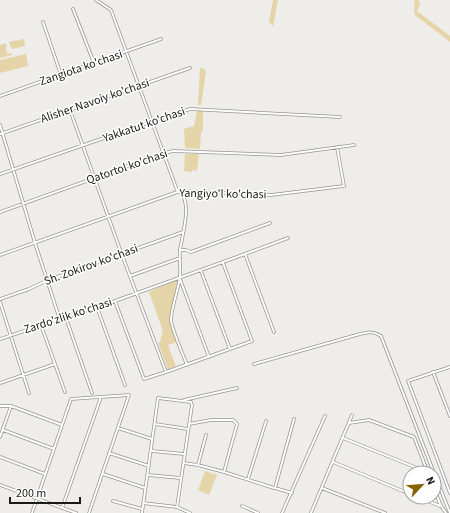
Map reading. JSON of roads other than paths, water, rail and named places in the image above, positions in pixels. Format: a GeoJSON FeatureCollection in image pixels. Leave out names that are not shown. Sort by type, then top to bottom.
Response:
{"type":"FeatureCollection","features":[{"type":"Feature","properties":{"kind":"street"},"geometry":{"type":"LineString","coordinates":[[96,0],[111,10],[178,190],[185,197],[186,212],[180,250],[180,278],[170,320],[187,365]]}},
{"type":"Feature","properties":{"kind":"street"},"geometry":{"type":"LineString","coordinates":[[74,9],[94,63]]}},
{"type":"Feature","properties":{"kind":"street"},"geometry":{"type":"LineString","coordinates":[[43,22],[61,75]]}},
{"type":"Feature","properties":{"kind":"street","name":"Zangiota ko'chasi"},"geometry":{"type":"LineString","coordinates":[[0,96],[161,40]]}},
{"type":"Feature","properties":{"kind":"street","name":"Alisher Navoiy ko'chasi"},"geometry":{"type":"LineString","coordinates":[[1,134],[190,68]]}},
{"type":"Feature","properties":{"kind":"street","name":"Yakkatut ko'chasi"},"geometry":{"type":"LineString","coordinates":[[0,174],[194,108],[340,117]]}},
{"type":"Feature","properties":{"kind":"street"},"geometry":{"type":"LineString","coordinates":[[70,110],[94,179],[166,372]]}},
{"type":"Feature","properties":{"kind":"street"},"geometry":{"type":"LineString","coordinates":[[0,125],[1,134],[46,281],[60,320]]}},
{"type":"Feature","properties":{"kind":"street","name":"Qatortol ko'chasi"},"geometry":{"type":"LineString","coordinates":[[0,212],[173,151],[281,155],[354,145]]}},
{"type":"Feature","properties":{"kind":"street","name":"Yangiyo'l ko'chasi"},"geometry":{"type":"LineString","coordinates":[[0,255],[180,191],[271,195],[344,186],[337,147]]}},
{"type":"Feature","properties":{"kind":"street"},"geometry":{"type":"LineString","coordinates":[[180,250],[191,252],[270,223]]}},
{"type":"Feature","properties":{"kind":"street","name":"Sh. Zokirov ko'chasi"},"geometry":{"type":"LineString","coordinates":[[0,300],[46,281],[183,232]]}},
{"type":"Feature","properties":{"kind":"street","name":"Zardo'zlik ko'chasi"},"geometry":{"type":"LineString","coordinates":[[0,339],[137,294],[288,238]]}},
{"type":"Feature","properties":{"kind":"street"},"geometry":{"type":"LineString","coordinates":[[245,254],[274,332]]}},
{"type":"Feature","properties":{"kind":"street"},"geometry":{"type":"LineString","coordinates":[[130,276],[180,258]]}},
{"type":"Feature","properties":{"kind":"street"},"geometry":{"type":"LineString","coordinates":[[115,301],[144,379],[187,365],[252,340],[223,263]]}},
{"type":"Feature","properties":{"kind":"street"},"geometry":{"type":"LineString","coordinates":[[201,271],[230,349]]}},
{"type":"Feature","properties":{"kind":"street"},"geometry":{"type":"LineString","coordinates":[[180,278],[208,357]]}},
{"type":"Feature","properties":{"kind":"street"},"geometry":{"type":"LineString","coordinates":[[0,300],[29,393]]}},
{"type":"Feature","properties":{"kind":"street"},"geometry":{"type":"LineString","coordinates":[[97,308],[125,385]]}},
{"type":"Feature","properties":{"kind":"street"},"geometry":{"type":"LineString","coordinates":[[65,318],[92,393]]}},
{"type":"Feature","properties":{"kind":"street"},"geometry":{"type":"LineString","coordinates":[[41,325],[64,392]]}},
{"type":"Feature","properties":{"kind":"street"},"geometry":{"type":"LineString","coordinates":[[254,364],[366,332],[377,333],[381,336],[431,465]]}},
{"type":"Feature","properties":{"kind":"street"},"geometry":{"type":"LineString","coordinates":[[0,383],[55,364]]}},
{"type":"Feature","properties":{"kind":"street"},"geometry":{"type":"LineString","coordinates":[[450,367],[408,381],[450,493]]}},
{"type":"Feature","properties":{"kind":"street"},"geometry":{"type":"LineString","coordinates":[[433,372],[450,416]]}},
{"type":"Feature","properties":{"kind":"street"},"geometry":{"type":"LineString","coordinates":[[181,400],[237,388]]}},
{"type":"Feature","properties":{"kind":"street"},"geometry":{"type":"LineString","coordinates":[[32,513],[71,399],[129,395],[89,513]]}},
{"type":"Feature","properties":{"kind":"street"},"geometry":{"type":"LineString","coordinates":[[62,508],[101,397]]}},
{"type":"Feature","properties":{"kind":"street"},"geometry":{"type":"LineString","coordinates":[[142,513],[158,398],[191,402],[177,507]]}},
{"type":"Feature","properties":{"kind":"street"},"geometry":{"type":"LineString","coordinates":[[0,406],[11,406],[62,425]]}},
{"type":"Feature","properties":{"kind":"street"},"geometry":{"type":"LineString","coordinates":[[0,438],[11,406]]}},
{"type":"Feature","properties":{"kind":"street"},"geometry":{"type":"LineString","coordinates":[[316,513],[312,512],[352,415]]}},
{"type":"Feature","properties":{"kind":"street"},"geometry":{"type":"LineString","coordinates":[[282,513],[325,416]]}},
{"type":"Feature","properties":{"kind":"street"},"geometry":{"type":"LineString","coordinates":[[189,424],[211,420],[233,420],[237,424],[224,472]]}},
{"type":"Feature","properties":{"kind":"street"},"geometry":{"type":"LineString","coordinates":[[275,488],[294,420]]}},
{"type":"Feature","properties":{"kind":"street"},"geometry":{"type":"LineString","coordinates":[[349,423],[369,420],[414,437],[425,465]]}},
{"type":"Feature","properties":{"kind":"street"},"geometry":{"type":"LineString","coordinates":[[248,479],[266,421]]}},
{"type":"Feature","properties":{"kind":"street"},"geometry":{"type":"LineString","coordinates":[[154,424],[188,429]]}},
{"type":"Feature","properties":{"kind":"street"},"geometry":{"type":"LineString","coordinates":[[118,428],[152,439]]}},
{"type":"Feature","properties":{"kind":"street"},"geometry":{"type":"LineString","coordinates":[[3,430],[54,449]]}},
{"type":"Feature","properties":{"kind":"street"},"geometry":{"type":"LineString","coordinates":[[198,465],[206,435]]}},
{"type":"Feature","properties":{"kind":"street"},"geometry":{"type":"LineString","coordinates":[[343,438],[409,465]]}},
{"type":"Feature","properties":{"kind":"street"},"geometry":{"type":"LineString","coordinates":[[151,451],[184,454]]}},
{"type":"Feature","properties":{"kind":"street"},"geometry":{"type":"LineString","coordinates":[[109,453],[149,466]]}},
{"type":"Feature","properties":{"kind":"street"},"geometry":{"type":"LineString","coordinates":[[0,457],[45,474]]}},
{"type":"Feature","properties":{"kind":"street"},"geometry":{"type":"LineString","coordinates":[[183,462],[224,472],[292,493]]}},
{"type":"Feature","properties":{"kind":"street"},"geometry":{"type":"LineString","coordinates":[[333,462],[402,491]]}},
{"type":"Feature","properties":{"kind":"street"},"geometry":{"type":"LineString","coordinates":[[102,474],[146,488]]}},
{"type":"Feature","properties":{"kind":"street"},"geometry":{"type":"LineString","coordinates":[[148,475],[181,478]]}},
{"type":"Feature","properties":{"kind":"street"},"geometry":{"type":"LineString","coordinates":[[0,485],[76,513]]}},
{"type":"Feature","properties":{"kind":"street"},"geometry":{"type":"LineString","coordinates":[[322,488],[386,513]]}},
{"type":"Feature","properties":{"kind":"street"},"geometry":{"type":"LineString","coordinates":[[442,493],[450,513]]}},
{"type":"Feature","properties":{"kind":"street"},"geometry":{"type":"LineString","coordinates":[[113,501],[142,509]]}},
{"type":"Feature","properties":{"kind":"street"},"geometry":{"type":"LineString","coordinates":[[143,503],[177,507],[190,513]]}},
{"type":"Feature","properties":{"kind":"street"},"geometry":{"type":"LineString","coordinates":[[242,506],[258,513]]}},
{"type":"Feature","properties":{"kind":"street"},"geometry":{"type":"LineString","coordinates":[[440,506],[446,513]]}}]}
